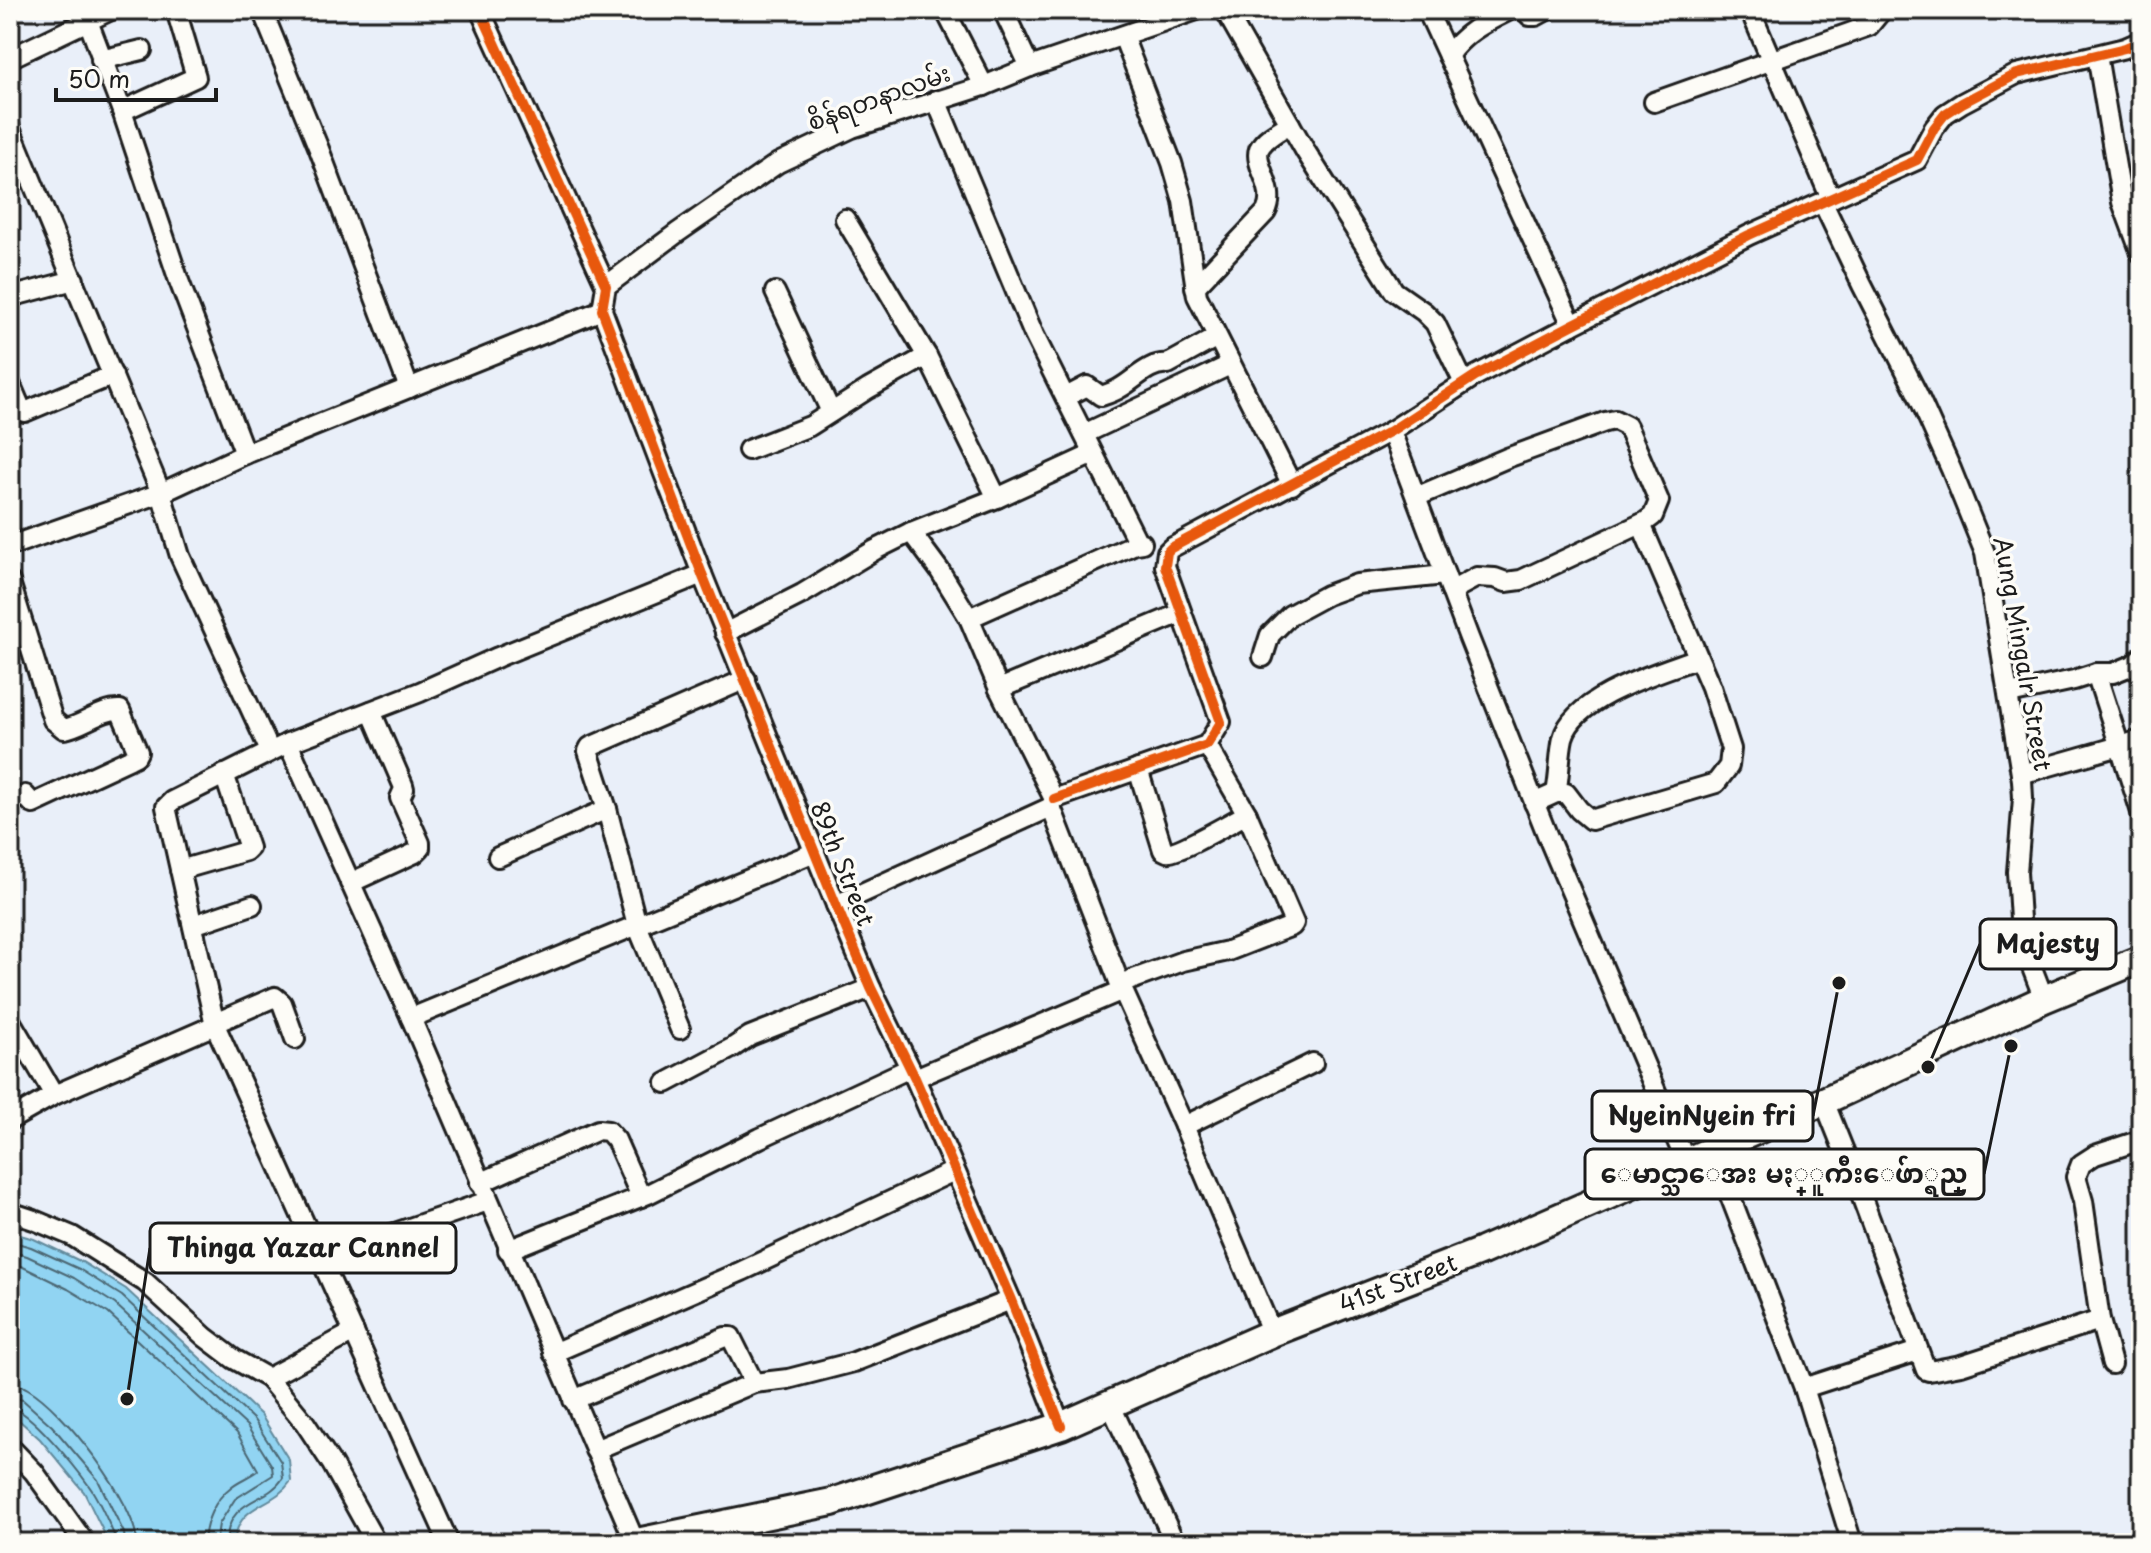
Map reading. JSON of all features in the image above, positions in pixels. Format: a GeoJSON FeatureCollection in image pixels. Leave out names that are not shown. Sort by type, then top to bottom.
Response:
{"type":"FeatureCollection","features":[{"type":"Feature","properties":{"kind":"main road","name":"41st Street"},"geometry":{"type":"LineString","coordinates":[[634,1543],[832,1502],[1061,1426],[1272,1333],[1482,1251],[1824,1101],[2044,999],[2141,959]]}},
{"type":"Feature","properties":{"kind":"street"},"geometry":{"type":"LineString","coordinates":[[10,58],[111,10]]}},
{"type":"Feature","properties":{"kind":"street"},"geometry":{"type":"LineString","coordinates":[[122,111],[196,77],[176,10]]}},
{"type":"Feature","properties":{"kind":"street"},"geometry":{"type":"LineString","coordinates":[[262,10],[319,149],[409,388]]}},
{"type":"Feature","properties":{"kind":"street"},"geometry":{"type":"LineString","coordinates":[[10,546],[161,493],[245,454],[602,310],[606,286],[480,10]]}},
{"type":"Feature","properties":{"kind":"street"},"geometry":{"type":"LineString","coordinates":[[945,10],[984,86]]}},
{"type":"Feature","properties":{"kind":"street"},"geometry":{"type":"LineString","coordinates":[[1003,10],[1030,67]]}},
{"type":"Feature","properties":{"kind":"street","name":"စိန်ရတနာလမ်း"},"geometry":{"type":"LineString","coordinates":[[606,286],[778,163],[852,128],[984,86],[1030,67],[1197,10]]}},
{"type":"Feature","properties":{"kind":"street"},"geometry":{"type":"LineString","coordinates":[[1225,10],[1290,124],[1394,291],[1435,323],[1464,383]]}},
{"type":"Feature","properties":{"kind":"street"},"geometry":{"type":"LineString","coordinates":[[1427,10],[1572,325]]}},
{"type":"Feature","properties":{"kind":"street"},"geometry":{"type":"LineString","coordinates":[[1448,56],[1456,43],[1472,31],[1510,10]]}},
{"type":"Feature","properties":{"kind":"street"},"geometry":{"type":"LineString","coordinates":[[1524,10],[1530,16],[1547,10]]}},
{"type":"Feature","properties":{"kind":"street","name":"Aung Mingalr Street"},"geometry":{"type":"LineString","coordinates":[[1750,10],[1862,285],[1917,393],[1985,553],[2021,774],[2023,798],[2017,872],[2021,935],[2044,999]]}},
{"type":"Feature","properties":{"kind":"street"},"geometry":{"type":"LineString","coordinates":[[1654,102],[1869,26],[1882,10]]}},
{"type":"Feature","properties":{"kind":"street"},"geometry":{"type":"LineString","coordinates":[[88,21],[179,281],[245,454]]}},
{"type":"Feature","properties":{"kind":"street"},"geometry":{"type":"LineString","coordinates":[[1123,36],[1172,163],[1183,201],[1197,296],[1292,485]]}},
{"type":"Feature","properties":{"kind":"street"},"geometry":{"type":"LineString","coordinates":[[836,905],[1052,803],[1207,745],[1221,722],[1165,566],[1167,552],[1171,548],[1391,431],[1464,383],[1572,325],[1749,235],[1917,160],[1945,114],[2017,74],[2125,48],[2141,41]]}},
{"type":"Feature","properties":{"kind":"street"},"geometry":{"type":"LineString","coordinates":[[101,60],[142,50]]}},
{"type":"Feature","properties":{"kind":"street"},"geometry":{"type":"LineString","coordinates":[[2097,55],[2122,202],[2141,253]]}},
{"type":"Feature","properties":{"kind":"street"},"geometry":{"type":"LineString","coordinates":[[936,100],[1034,335],[1093,454],[1137,541],[1165,561]]}},
{"type":"Feature","properties":{"kind":"street"},"geometry":{"type":"LineString","coordinates":[[1195,287],[1266,212],[1271,197],[1259,149],[1266,140],[1290,124]]}},
{"type":"Feature","properties":{"kind":"street"},"geometry":{"type":"LineString","coordinates":[[10,128],[161,493],[180,556],[270,751]]}},
{"type":"Feature","properties":{"kind":"street"},"geometry":{"type":"LineString","coordinates":[[845,219],[927,356],[997,498]]}},
{"type":"Feature","properties":{"kind":"street"},"geometry":{"type":"LineString","coordinates":[[10,297],[74,280]]}},
{"type":"Feature","properties":{"kind":"street"},"geometry":{"type":"LineString","coordinates":[[775,292],[831,412]]}},
{"type":"Feature","properties":{"kind":"street","name":"89th Street"},"geometry":{"type":"LineString","coordinates":[[602,310],[725,633],[836,905],[1011,1300],[1061,1426]]}},
{"type":"Feature","properties":{"kind":"street"},"geometry":{"type":"LineString","coordinates":[[1066,397],[1087,386],[1101,396],[1120,388],[1149,368],[1168,364],[1217,337]]}},
{"type":"Feature","properties":{"kind":"street"},"geometry":{"type":"LineString","coordinates":[[748,450],[810,426],[927,356]]}},
{"type":"Feature","properties":{"kind":"street"},"geometry":{"type":"LineString","coordinates":[[1084,434],[1230,365]]}},
{"type":"Feature","properties":{"kind":"street"},"geometry":{"type":"LineString","coordinates":[[10,383],[25,412],[113,375]]}},
{"type":"Feature","properties":{"kind":"street"},"geometry":{"type":"LineString","coordinates":[[1263,657],[1270,635],[1290,615],[1327,595],[1357,584],[1448,583],[1477,577],[1506,582],[1521,580],[1641,524],[1653,516],[1659,501],[1627,426],[1615,420],[1507,458],[1416,497]]}},
{"type":"Feature","properties":{"kind":"street"},"geometry":{"type":"LineString","coordinates":[[1391,431],[1534,803],[1686,1162]]}},
{"type":"Feature","properties":{"kind":"street"},"geometry":{"type":"LineString","coordinates":[[725,633],[802,594],[911,532],[997,498],[1093,454]]}},
{"type":"Feature","properties":{"kind":"street"},"geometry":{"type":"LineString","coordinates":[[1534,803],[1556,793],[1566,793],[1591,820],[1716,783],[1729,766],[1731,749],[1711,687],[1641,524]]}},
{"type":"Feature","properties":{"kind":"street"},"geometry":{"type":"LineString","coordinates":[[911,532],[969,618],[1052,803],[1122,987],[1272,1333]]}},
{"type":"Feature","properties":{"kind":"street"},"geometry":{"type":"LineString","coordinates":[[969,618],[1142,543]]}},
{"type":"Feature","properties":{"kind":"street"},"geometry":{"type":"LineString","coordinates":[[449,1543],[215,1024],[166,807],[172,801],[288,743],[420,692],[702,574]]}},
{"type":"Feature","properties":{"kind":"street"},"geometry":{"type":"LineString","coordinates":[[10,582],[53,720],[64,729],[72,728],[109,711],[120,710],[138,752],[130,759],[33,804],[25,795],[10,802]]}},
{"type":"Feature","properties":{"kind":"street"},"geometry":{"type":"LineString","coordinates":[[999,689],[1181,613]]}},
{"type":"Feature","properties":{"kind":"street"},"geometry":{"type":"LineString","coordinates":[[2009,694],[2096,673],[2113,673],[2133,665],[2141,657]]}},
{"type":"Feature","properties":{"kind":"street"},"geometry":{"type":"LineString","coordinates":[[1556,793],[1563,737],[1573,719],[1591,703],[1698,658]]}},
{"type":"Feature","properties":{"kind":"street"},"geometry":{"type":"LineString","coordinates":[[2096,673],[2141,812]]}},
{"type":"Feature","properties":{"kind":"street"},"geometry":{"type":"LineString","coordinates":[[680,1029],[637,925],[607,809],[588,754],[589,749],[746,679]]}},
{"type":"Feature","properties":{"kind":"street"},"geometry":{"type":"LineString","coordinates":[[350,883],[420,848],[400,798],[403,785],[371,711]]}},
{"type":"Feature","properties":{"kind":"street"},"geometry":{"type":"LineString","coordinates":[[2021,774],[2141,740]]}},
{"type":"Feature","properties":{"kind":"street"},"geometry":{"type":"LineString","coordinates":[[288,743],[411,1018],[634,1543]]}},
{"type":"Feature","properties":{"kind":"street"},"geometry":{"type":"LineString","coordinates":[[508,1250],[641,1197],[912,1073],[1183,961],[1228,951],[1292,926],[1294,920],[1247,814],[1207,745]]}},
{"type":"Feature","properties":{"kind":"street"},"geometry":{"type":"LineString","coordinates":[[1138,769],[1165,852],[1190,844],[1247,814]]}},
{"type":"Feature","properties":{"kind":"street"},"geometry":{"type":"LineString","coordinates":[[180,870],[249,848],[224,774]]}},
{"type":"Feature","properties":{"kind":"street"},"geometry":{"type":"LineString","coordinates":[[498,857],[607,809]]}},
{"type":"Feature","properties":{"kind":"street"},"geometry":{"type":"LineString","coordinates":[[411,1018],[815,852]]}},
{"type":"Feature","properties":{"kind":"street"},"geometry":{"type":"LineString","coordinates":[[193,925],[252,905]]}},
{"type":"Feature","properties":{"kind":"street"},"geometry":{"type":"LineString","coordinates":[[666,1083],[750,1036],[871,988]]}},
{"type":"Feature","properties":{"kind":"street"},"geometry":{"type":"LineString","coordinates":[[10,1120],[54,1095],[275,997],[282,1003],[295,1039]]}},
{"type":"Feature","properties":{"kind":"street"},"geometry":{"type":"LineString","coordinates":[[10,1020],[54,1095]]}},
{"type":"Feature","properties":{"kind":"street"},"geometry":{"type":"LineString","coordinates":[[1184,1126],[1313,1063]]}},
{"type":"Feature","properties":{"kind":"street"},"geometry":{"type":"LineString","coordinates":[[1824,1101],[1924,1368],[1929,1371],[1961,1365],[2100,1320]]}},
{"type":"Feature","properties":{"kind":"street"},"geometry":{"type":"LineString","coordinates":[[480,1183],[598,1130],[608,1131],[616,1140],[641,1197]]}},
{"type":"Feature","properties":{"kind":"street"},"geometry":{"type":"LineString","coordinates":[[2112,1364],[2100,1320],[2083,1201],[2076,1177],[2081,1164],[2095,1155],[2141,1140]]}},
{"type":"Feature","properties":{"kind":"street"},"geometry":{"type":"LineString","coordinates":[[1712,1149],[1804,1388],[1852,1543]]}},
{"type":"Feature","properties":{"kind":"street"},"geometry":{"type":"LineString","coordinates":[[553,1353],[742,1271],[954,1171]]}},
{"type":"Feature","properties":{"kind":"street"},"geometry":{"type":"LineString","coordinates":[[386,1236],[488,1201]]}},
{"type":"Feature","properties":{"kind":"street"},"geometry":{"type":"LineString","coordinates":[[10,1212],[72,1236],[145,1282],[205,1337],[234,1359],[268,1378],[305,1423],[332,1464],[376,1543]]}},
{"type":"Feature","properties":{"kind":"street"},"geometry":{"type":"LineString","coordinates":[[595,1450],[754,1383],[788,1379],[854,1362],[1011,1300]]}},
{"type":"Feature","properties":{"kind":"street"},"geometry":{"type":"LineString","coordinates":[[268,1378],[354,1332]]}},
{"type":"Feature","properties":{"kind":"street"},"geometry":{"type":"LineString","coordinates":[[573,1400],[725,1337],[731,1337],[754,1383]]}},
{"type":"Feature","properties":{"kind":"street"},"geometry":{"type":"LineString","coordinates":[[1804,1388],[1918,1351]]}},
{"type":"Feature","properties":{"kind":"street"},"geometry":{"type":"LineString","coordinates":[[1111,1406],[1175,1543]]}},
{"type":"Feature","properties":{"kind":"street"},"geometry":{"type":"LineString","coordinates":[[10,1447],[34,1472],[85,1543]]}},
{"type":"Feature","properties":{"kind":"water"},"geometry":{"type":"Polygon","coordinates":[[[10,1232],[34,1239],[82,1262],[126,1289],[261,1415],[289,1460],[291,1481],[275,1497],[249,1512],[237,1529],[234,1543],[109,1543],[84,1492],[40,1439],[10,1412],[10,1232]]]}},
{"type":"Feature","properties":{"kind":"cycle path"},"geometry":{"type":"LineString","coordinates":[[480,10],[606,286],[602,310],[702,574],[836,905],[1011,1300],[1061,1426]]}},
{"type":"Feature","properties":{"kind":"cycle path"},"geometry":{"type":"LineString","coordinates":[[1054,799],[1207,745],[1221,722],[1165,566],[1167,552],[1171,548],[1391,431],[1475,376],[1572,325],[1749,235],[1917,160],[1945,114],[2017,74],[2125,48],[2141,41]]}},
{"type":"Feature","properties":{"kind":"place","name":"NyeinNyein fri"},"geometry":{"type":"Point","coordinates":[1839,983]}},
{"type":"Feature","properties":{"kind":"place","name":"ေမာင္သာေအး မႏ္ူက်ီးေဖ်ာ္ရည္"},"geometry":{"type":"Point","coordinates":[2011,1046]}},
{"type":"Feature","properties":{"kind":"place","name":"Majesty"},"geometry":{"type":"Point","coordinates":[1928,1067]}},
{"type":"Feature","properties":{"kind":"place","name":"Thinga Yazar Cannel"},"geometry":{"type":"Point","coordinates":[127,1399]}}]}
